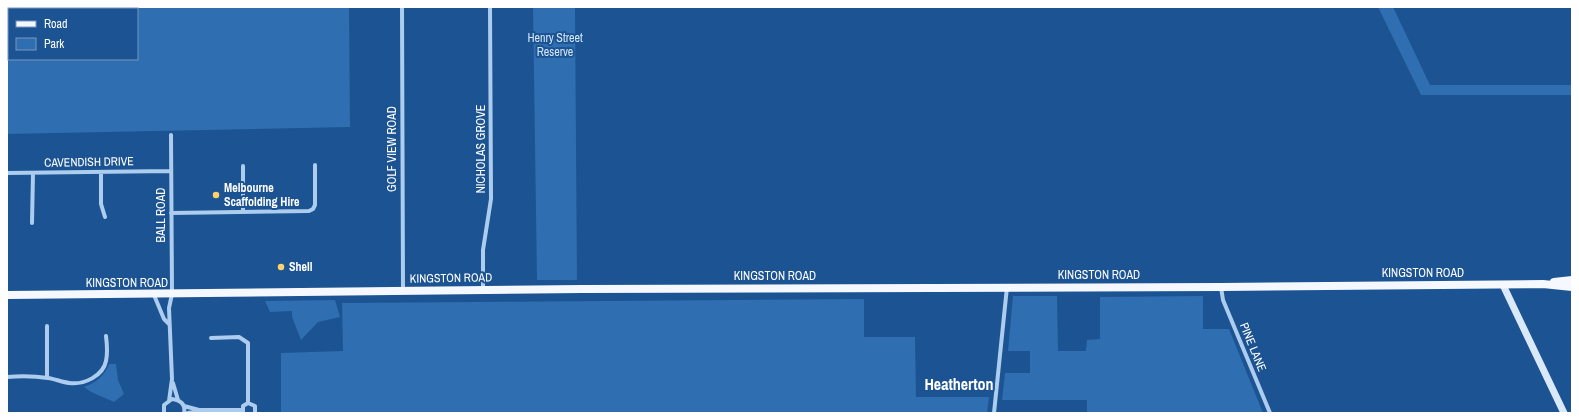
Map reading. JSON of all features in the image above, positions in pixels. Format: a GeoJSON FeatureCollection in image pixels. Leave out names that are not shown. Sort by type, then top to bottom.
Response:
{"type":"FeatureCollection","features":[{"type":"Feature","properties":{"kind":"main road","name":"KINGSTON ROAD"},"geometry":{"type":"LineString","coordinates":[[7,296],[483,290],[1504,285],[1543,284],[1572,280]]}},
{"type":"Feature","properties":{"kind":"main road","name":"KINGSTON ROAD"},"geometry":{"type":"LineString","coordinates":[[1543,284],[1572,287]]}},
{"type":"Feature","properties":{"kind":"main road"},"geometry":{"type":"LineString","coordinates":[[1504,285],[1564,413]]}},
{"type":"Feature","properties":{"kind":"street","name":"GOLF VIEW ROAD"},"geometry":{"type":"LineString","coordinates":[[402,7],[402,291]]}},
{"type":"Feature","properties":{"kind":"street","name":"NICHOLAS GROVE"},"geometry":{"type":"LineString","coordinates":[[483,290],[483,250],[491,199],[490,7]]}},
{"type":"Feature","properties":{"kind":"street","name":"BALL ROAD"},"geometry":{"type":"LineString","coordinates":[[171,135],[172,294],[169,308],[169,324],[172,379]]}},
{"type":"Feature","properties":{"kind":"street"},"geometry":{"type":"LineString","coordinates":[[171,213],[307,211],[313,209],[315,203],[315,165]]}},
{"type":"Feature","properties":{"kind":"street"},"geometry":{"type":"LineString","coordinates":[[243,166],[243,212]]}},
{"type":"Feature","properties":{"kind":"street","name":"CAVENDISH DRIVE"},"geometry":{"type":"LineString","coordinates":[[7,173],[171,171]]}},
{"type":"Feature","properties":{"kind":"street"},"geometry":{"type":"LineString","coordinates":[[101,172],[101,204],[105,218]]}},
{"type":"Feature","properties":{"kind":"street"},"geometry":{"type":"LineString","coordinates":[[32,223],[33,173]]}},
{"type":"Feature","properties":{"kind":"street"},"geometry":{"type":"LineString","coordinates":[[994,413],[1007,287]]}},
{"type":"Feature","properties":{"kind":"street","name":"PINE LANE"},"geometry":{"type":"LineString","coordinates":[[1221,287],[1223,300],[1270,413]]}},
{"type":"Feature","properties":{"kind":"street"},"geometry":{"type":"LineString","coordinates":[[154,295],[164,319],[169,324]]}},
{"type":"Feature","properties":{"kind":"street"},"geometry":{"type":"LineString","coordinates":[[47,326],[47,378]]}},
{"type":"Feature","properties":{"kind":"street"},"geometry":{"type":"LineString","coordinates":[[7,377],[18,376],[47,378],[70,383],[84,382],[97,375],[106,363],[108,351],[106,336]]}},
{"type":"Feature","properties":{"kind":"street"},"geometry":{"type":"LineString","coordinates":[[211,338],[239,337],[248,343],[248,403]]}},
{"type":"Feature","properties":{"kind":"street"},"geometry":{"type":"LineString","coordinates":[[172,379],[178,400],[184,406],[199,410],[243,411],[244,404],[248,403]]}},
{"type":"Feature","properties":{"kind":"street"},"geometry":{"type":"LineString","coordinates":[[159,413],[164,411],[169,401],[172,379]]}},
{"type":"Feature","properties":{"kind":"street"},"geometry":{"type":"LineString","coordinates":[[169,401],[178,400]]}},
{"type":"Feature","properties":{"kind":"street"},"geometry":{"type":"LineString","coordinates":[[248,403],[254,406],[254,413]]}},
{"type":"Feature","properties":{"kind":"street"},"geometry":{"type":"LineString","coordinates":[[184,406],[184,413]]}},
{"type":"Feature","properties":{"kind":"street"},"geometry":{"type":"LineString","coordinates":[[188,413],[199,410]]}},
{"type":"Feature","properties":{"kind":"green space"},"geometry":{"type":"Polygon","coordinates":[[[7,7],[349,7],[350,127],[7,134],[7,7]]]}},
{"type":"Feature","properties":{"kind":"green space","name":"Henry Street Reserve"},"geometry":{"type":"Polygon","coordinates":[[[533,7],[575,7],[577,280],[537,280],[533,7]]]}},
{"type":"Feature","properties":{"kind":"green space"},"geometry":{"type":"Polygon","coordinates":[[[1378,7],[1393,7],[1430,85],[1572,85],[1572,95],[1421,95],[1378,7]]]}},
{"type":"Feature","properties":{"kind":"green space"},"geometry":{"type":"Polygon","coordinates":[[[1013,296],[1057,296],[1058,351],[1086,351],[1087,340],[1100,339],[1100,297],[1203,296],[1203,329],[1229,329],[1263,413],[1087,413],[1087,400],[1002,400],[1005,373],[1030,373],[1030,351],[1008,351],[1013,296]]]}},
{"type":"Feature","properties":{"kind":"green space"},"geometry":{"type":"Polygon","coordinates":[[[864,299],[864,337],[915,337],[916,397],[989,397],[987,413],[281,413],[281,353],[343,351],[342,303],[864,299]]]}},
{"type":"Feature","properties":{"kind":"green space"},"geometry":{"type":"Polygon","coordinates":[[[335,300],[340,317],[318,322],[301,340],[292,317],[292,311],[270,312],[265,301],[335,300]]]}},
{"type":"Feature","properties":{"kind":"green space"},"geometry":{"type":"Polygon","coordinates":[[[109,364],[116,364],[118,380],[124,394],[114,402],[91,392],[84,387],[99,378],[105,372],[109,364]]]}},
{"type":"Feature","properties":{"kind":"place","name":"Melbourne Scaffolding Hire"},"geometry":{"type":"Point","coordinates":[216,195]}},
{"type":"Feature","properties":{"kind":"place","name":"Shell"},"geometry":{"type":"Point","coordinates":[281,267]}},
{"type":"Feature","properties":{"kind":"district","name":"Heatherton"},"geometry":{"type":"Point","coordinates":[959,384]}}]}
